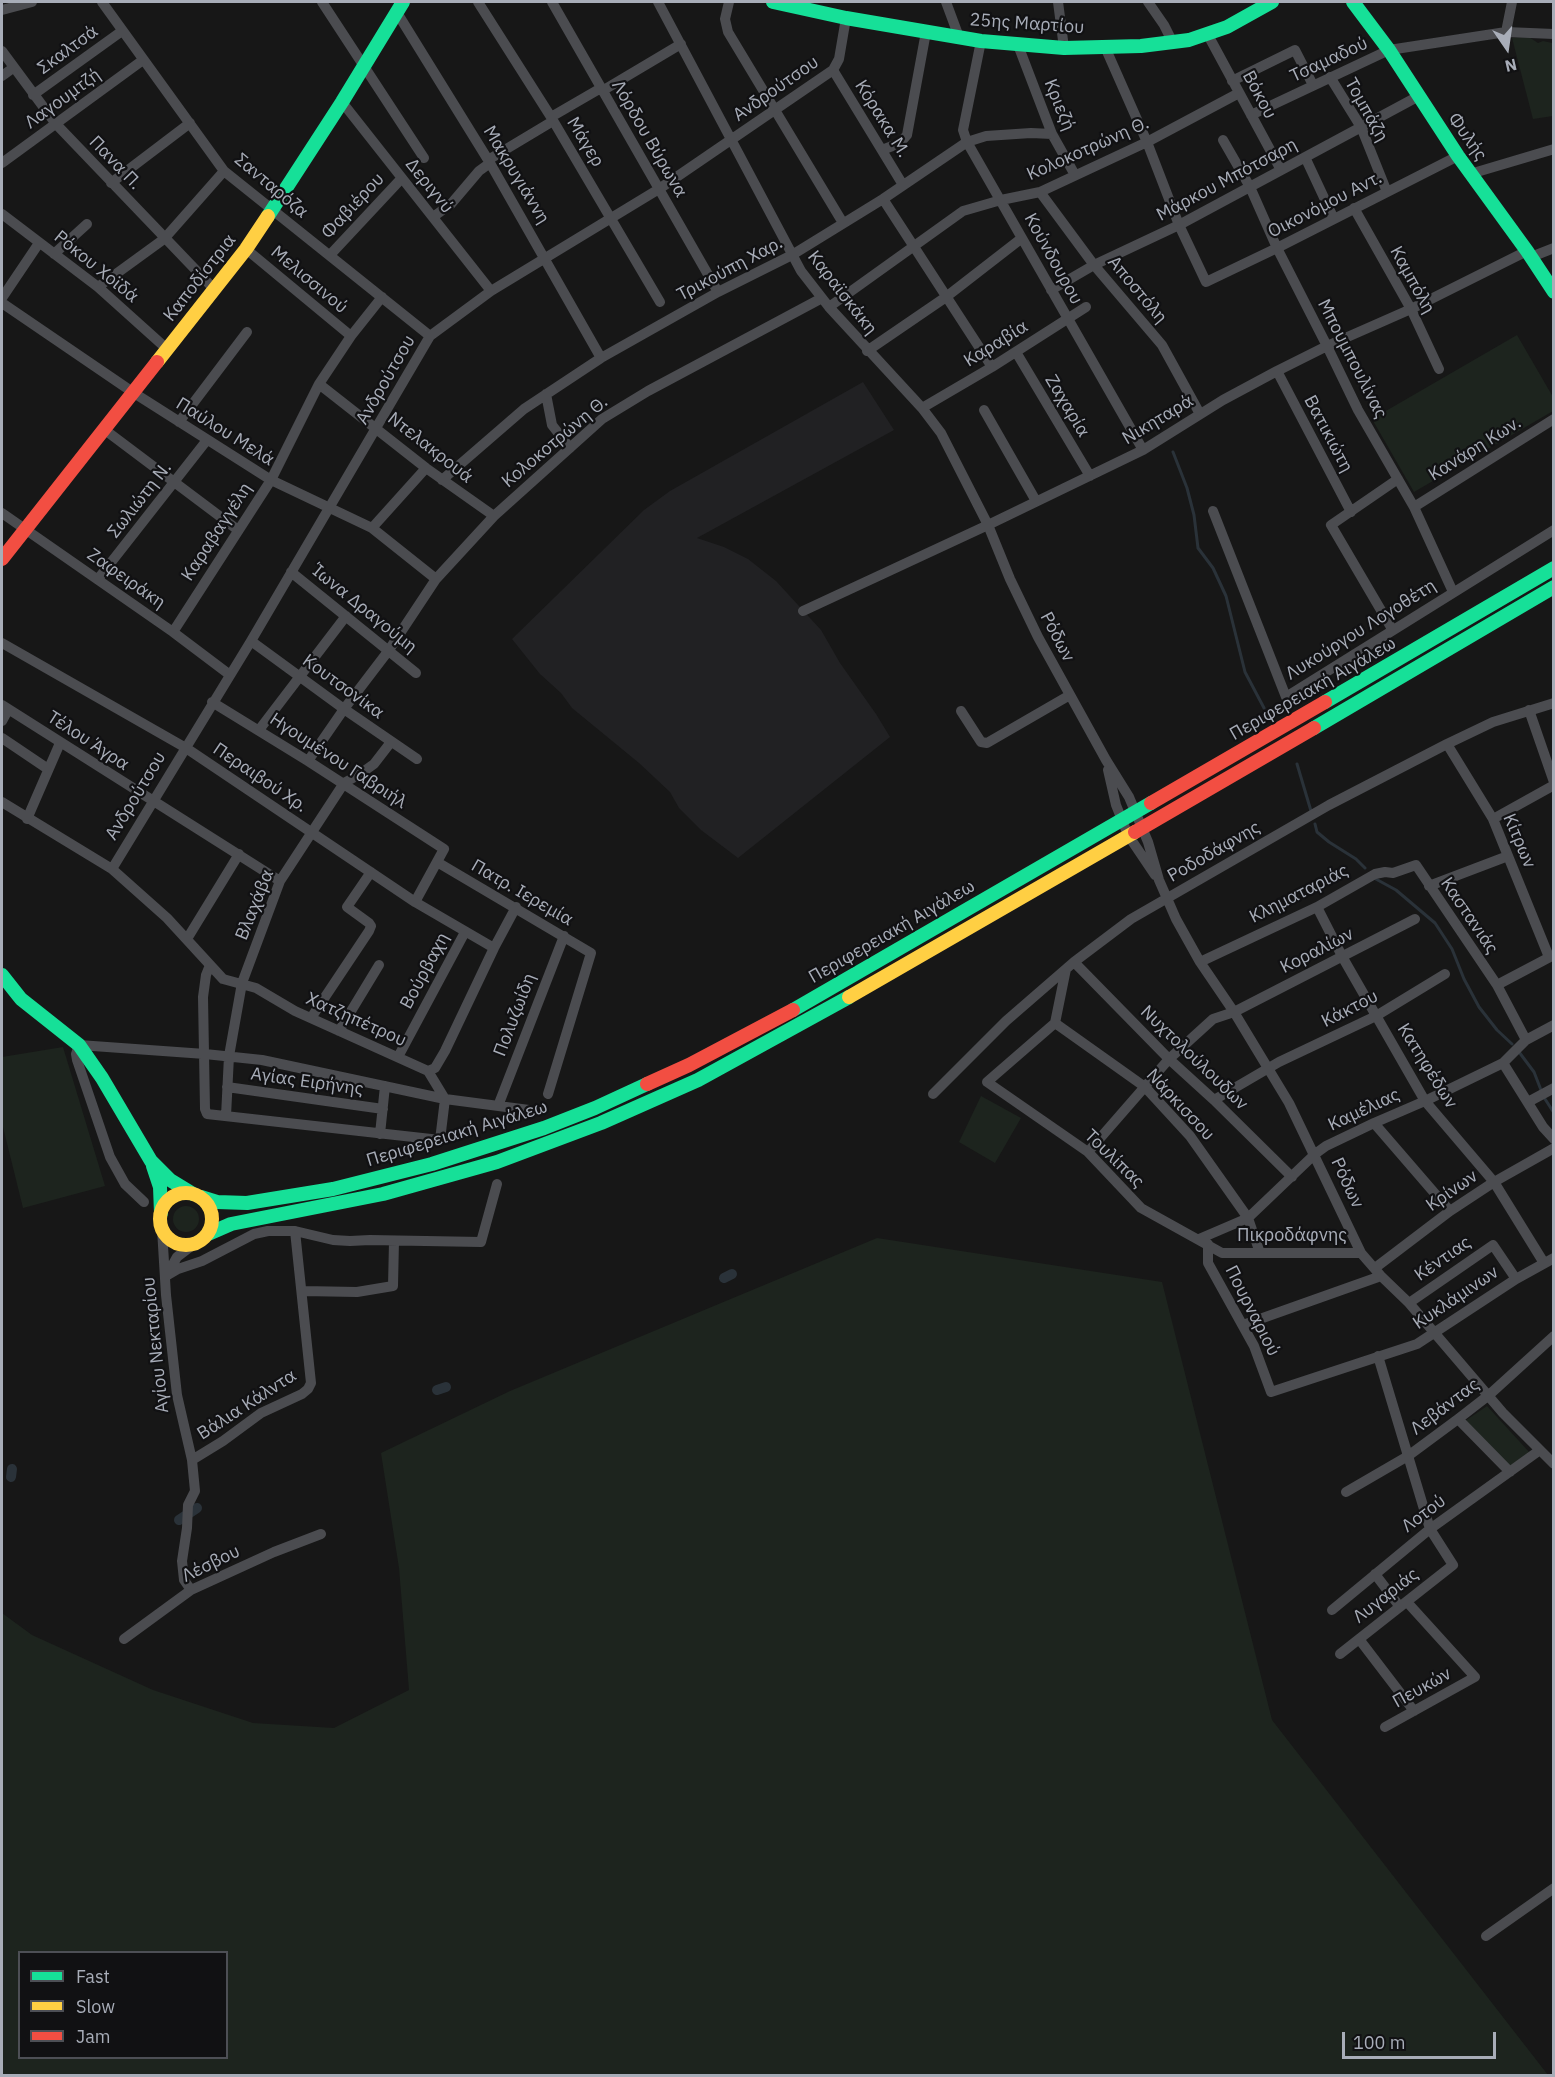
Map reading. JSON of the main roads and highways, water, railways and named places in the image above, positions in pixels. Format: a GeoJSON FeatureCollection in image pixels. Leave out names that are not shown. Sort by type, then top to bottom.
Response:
{"type":"FeatureCollection","features":[{"type":"Feature","properties":{"kind":"main road","name":"25ης Μαρτίου"},"geometry":{"type":"LineString","coordinates":[[773,2],[796,4],[846,18],[981,41],[1064,48],[1173,43],[1208,35],[1272,2]]}},
{"type":"Feature","properties":{"kind":"main road","name":"Φυλής"},"geometry":{"type":"LineString","coordinates":[[1353,2],[1389,50],[1417,97],[1554,292]]}},
{"type":"Feature","properties":{"kind":"main road","name":"Καποδίστρια"},"geometry":{"type":"LineString","coordinates":[[2,559],[246,249],[342,102],[399,6]]}},
{"type":"Feature","properties":{"kind":"main road","name":"Περιφερειακή Αιγάλεω"},"geometry":{"type":"LineString","coordinates":[[197,1196],[217,1202],[246,1203],[333,1189],[421,1167],[492,1146],[595,1108],[689,1065],[786,1014],[1554,568]]}},
{"type":"Feature","properties":{"kind":"main road","name":"Περιφερειακή Αιγάλεω"},"geometry":{"type":"LineString","coordinates":[[208,1234],[231,1224],[360,1199],[436,1180],[549,1144],[698,1080],[794,1029],[1554,587]]}},
{"type":"Feature","properties":{"kind":"main road"},"geometry":{"type":"LineString","coordinates":[[2,975],[21,999],[79,1045],[102,1078],[151,1161],[159,1187],[162,1222],[172,1241],[186,1245],[202,1241],[208,1234],[213,1219],[207,1203],[170,1180],[151,1161]]}},
{"type":"Feature","properties":{"kind":"main road"},"geometry":{"type":"LineString","coordinates":[[162,1222],[163,1207],[169,1200],[176,1195],[197,1196]]}},
{"type":"Feature","properties":{"kind":"waterway"},"geometry":{"type":"LineString","coordinates":[[1173,452],[1187,488],[1194,515],[1198,548],[1213,568],[1226,596],[1245,672],[1264,708]]}},
{"type":"Feature","properties":{"kind":"waterway"},"geometry":{"type":"LineString","coordinates":[[1297,764],[1311,811]]}},
{"type":"Feature","properties":{"kind":"waterway"},"geometry":{"type":"LineString","coordinates":[[1315,824],[1317,832],[1365,868]]}},
{"type":"Feature","properties":{"kind":"waterway"},"geometry":{"type":"LineString","coordinates":[[1374,878],[1396,890],[1435,923],[1452,949],[1479,1007],[1497,1030],[1512,1044]]}},
{"type":"Feature","properties":{"kind":"waterway"},"geometry":{"type":"LineString","coordinates":[[1519,1052],[1534,1072],[1541,1090]]}},
{"type":"Feature","properties":{"kind":"waterway"},"geometry":{"type":"LineString","coordinates":[[1545,1099],[1554,1113]]}},
{"type":"Feature","properties":{"kind":"waterway"},"geometry":{"type":"LineString","coordinates":[[724,1278],[732,1274]]}},
{"type":"Feature","properties":{"kind":"waterway"},"geometry":{"type":"LineString","coordinates":[[437,1390],[446,1387]]}},
{"type":"Feature","properties":{"kind":"waterway"},"geometry":{"type":"LineString","coordinates":[[11,1477],[12,1469]]}},
{"type":"Feature","properties":{"kind":"waterway"},"geometry":{"type":"LineString","coordinates":[[179,1520],[197,1508]]}}]}
